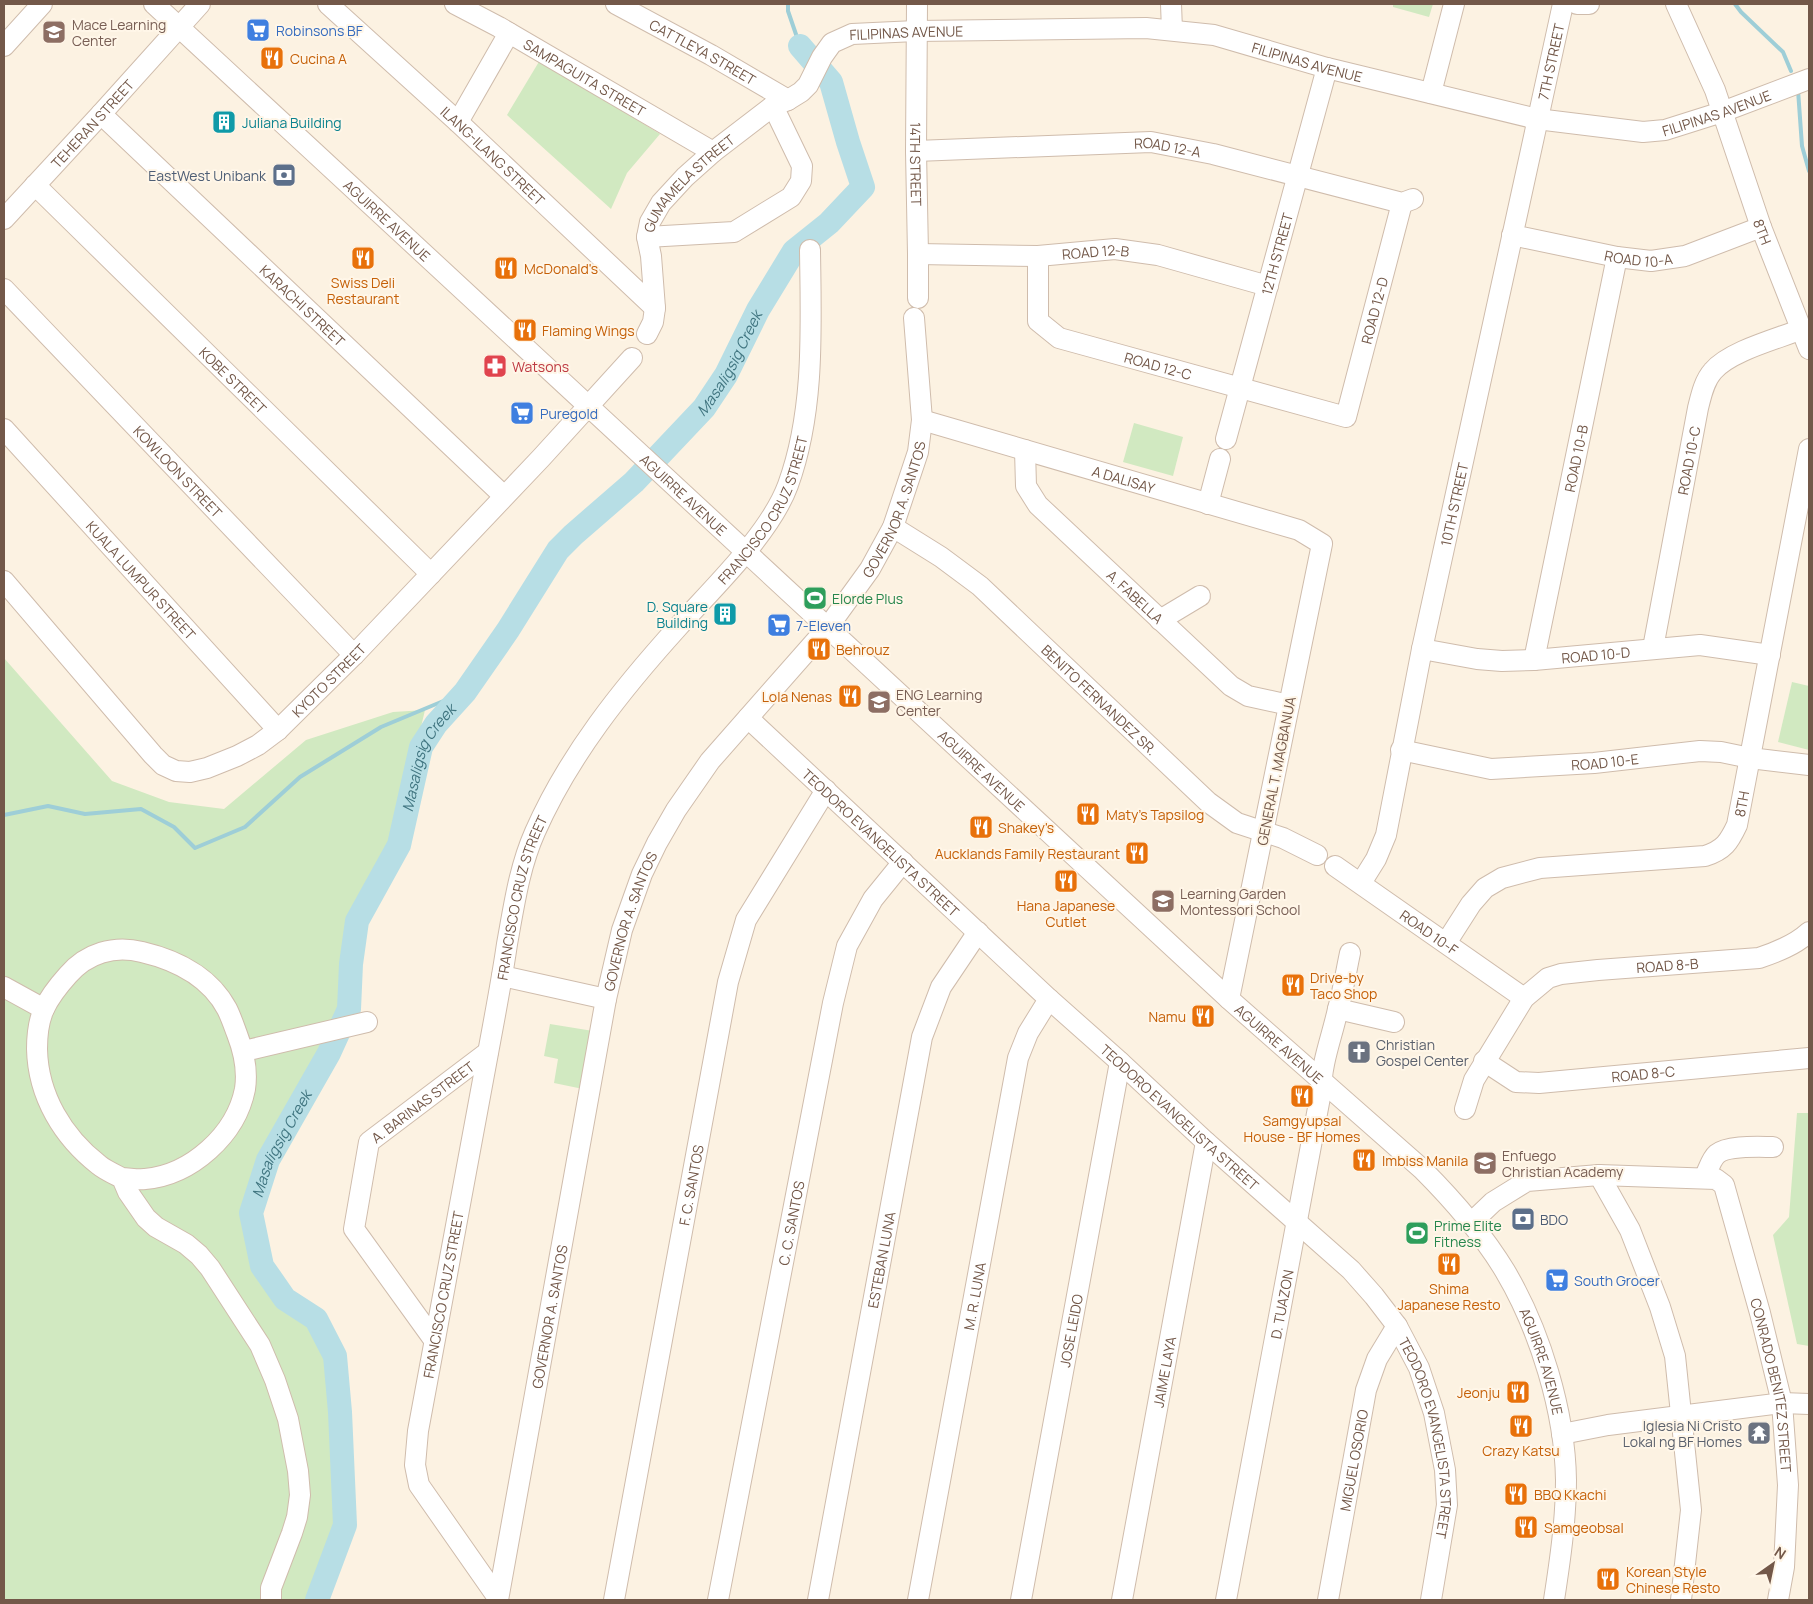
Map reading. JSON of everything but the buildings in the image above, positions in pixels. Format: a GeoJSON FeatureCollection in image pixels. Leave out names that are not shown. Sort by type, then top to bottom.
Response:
{"type":"FeatureCollection","features":[{"type":"Feature","properties":{"kind":"street"},"geometry":{"type":"LineString","coordinates":[[4,46],[42,4]]}},
{"type":"Feature","properties":{"kind":"street","name":"AGUIRRE AVENUE"},"geometry":{"type":"LineString","coordinates":[[154,4],[1229,999],[1448,1194],[1505,1272],[1524,1309],[1541,1350],[1556,1400],[1562,1434],[1566,1480],[1563,1534],[1554,1600]]}},
{"type":"Feature","properties":{"kind":"street","name":"TEHERAN STREET"},"geometry":{"type":"LineString","coordinates":[[4,219],[200,4]]}},
{"type":"Feature","properties":{"kind":"street","name":"ILANG-ILANG STREET"},"geometry":{"type":"LineString","coordinates":[[328,4],[458,122],[655,308]]}},
{"type":"Feature","properties":{"kind":"street","name":"SAMPAGUITA STREET"},"geometry":{"type":"LineString","coordinates":[[455,4],[510,33],[713,152]]}},
{"type":"Feature","properties":{"kind":"street","name":"CATTLEYA STREET"},"geometry":{"type":"LineString","coordinates":[[616,4],[711,55],[780,103]]}},
{"type":"Feature","properties":{"kind":"street","name":"14TH STREET"},"geometry":{"type":"LineString","coordinates":[[917,4],[916,152],[918,298]]}},
{"type":"Feature","properties":{"kind":"street"},"geometry":{"type":"LineString","coordinates":[[1171,4],[1172,30]]}},
{"type":"Feature","properties":{"kind":"street"},"geometry":{"type":"LineString","coordinates":[[1430,93],[1454,4]]}},
{"type":"Feature","properties":{"kind":"street","name":"7TH STREET"},"geometry":{"type":"LineString","coordinates":[[1537,119],[1563,4]]}},
{"type":"Feature","properties":{"kind":"street"},"geometry":{"type":"LineString","coordinates":[[1577,4],[1589,4]]}},
{"type":"Feature","properties":{"kind":"street"},"geometry":{"type":"LineString","coordinates":[[1676,4],[1715,90],[1722,112]]}},
{"type":"Feature","properties":{"kind":"street","name":"FILIPINAS AVENUE"},"geometry":{"type":"LineString","coordinates":[[813,76],[822,57],[832,43],[852,34],[916,31],[1146,28],[1214,35],[1327,68],[1537,119],[1643,132],[1666,130],[1722,112],[1809,79]]}},
{"type":"Feature","properties":{"kind":"street"},"geometry":{"type":"LineString","coordinates":[[458,122],[510,33]]}},
{"type":"Feature","properties":{"kind":"street","name":"12TH STREET"},"geometry":{"type":"LineString","coordinates":[[1226,439],[1327,68]]}},
{"type":"Feature","properties":{"kind":"street","name":"GUMAMELA STREET"},"geometry":{"type":"LineString","coordinates":[[647,334],[653,322],[655,308],[651,256],[647,237],[650,222],[661,203],[685,177],[713,152],[808,85],[813,76]]}},
{"type":"Feature","properties":{"kind":"street"},"geometry":{"type":"LineString","coordinates":[[647,237],[734,232],[791,197],[801,181],[802,166],[780,103]]}},
{"type":"Feature","properties":{"kind":"street","name":"8TH"},"geometry":{"type":"LineString","coordinates":[[1722,112],[1760,227],[1809,349]]}},
{"type":"Feature","properties":{"kind":"street","name":"KARACHI STREET"},"geometry":{"type":"LineString","coordinates":[[101,114],[504,496]]}},
{"type":"Feature","properties":{"kind":"street","name":"10TH STREET"},"geometry":{"type":"LineString","coordinates":[[1361,883],[1376,859],[1386,834],[1422,648],[1537,119]]}},
{"type":"Feature","properties":{"kind":"street","name":"ROAD 12-A"},"geometry":{"type":"LineString","coordinates":[[916,152],[1151,142],[1213,154],[1407,201]]}},
{"type":"Feature","properties":{"kind":"street","name":"KOBE STREET"},"geometry":{"type":"LineString","coordinates":[[35,185],[431,574]]}},
{"type":"Feature","properties":{"kind":"street","name":"ROAD 12-D"},"geometry":{"type":"LineString","coordinates":[[1346,417],[1407,201]]}},
{"type":"Feature","properties":{"kind":"street","name":"ROAD 10-A"},"geometry":{"type":"LineString","coordinates":[[1512,235],[1617,257],[1651,261],[1685,256],[1760,227]]}},
{"type":"Feature","properties":{"kind":"street","name":"ROAD 12-B"},"geometry":{"type":"LineString","coordinates":[[918,254],[1038,256],[1114,249],[1158,255],[1268,286]]}},
{"type":"Feature","properties":{"kind":"street","name":"FRANCISCO CRUZ STREET"},"geometry":{"type":"LineString","coordinates":[[498,1599],[419,1484],[415,1465],[415,1448],[517,887],[534,834],[564,775],[605,713],[645,664],[746,551],[768,522],[787,488],[795,463],[809,387],[810,250]]}},
{"type":"Feature","properties":{"kind":"street","name":"ROAD 12-C"},"geometry":{"type":"LineString","coordinates":[[1038,256],[1038,321],[1059,338],[1346,417]]}},
{"type":"Feature","properties":{"kind":"street","name":"ROAD 10-B"},"geometry":{"type":"LineString","coordinates":[[1534,660],[1617,257]]}},
{"type":"Feature","properties":{"kind":"street","name":"KOWLOON STREET"},"geometry":{"type":"LineString","coordinates":[[4,289],[354,655]]}},
{"type":"Feature","properties":{"kind":"street","name":"GOVERNOR A. SANTOS"},"geometry":{"type":"LineString","coordinates":[[498,1599],[606,999],[622,930],[642,874],[676,810],[710,761],[828,626],[870,569],[893,527],[918,452],[922,420],[914,318]]}},
{"type":"Feature","properties":{"kind":"street","name":"ROAD 10-C"},"geometry":{"type":"LineString","coordinates":[[1653,648],[1698,408],[1704,388],[1712,371],[1735,355],[1802,329]]}},
{"type":"Feature","properties":{"kind":"street","name":"KYOTO STREET"},"geometry":{"type":"LineString","coordinates":[[4,581],[153,756],[164,765],[176,771],[190,772],[207,768],[258,745],[278,730],[354,655],[632,358]]}},
{"type":"Feature","properties":{"kind":"street","name":"A DALISAY"},"geometry":{"type":"LineString","coordinates":[[922,420],[1299,530],[1322,544]]}},
{"type":"Feature","properties":{"kind":"street","name":"KUALA LUMPUR STREET"},"geometry":{"type":"LineString","coordinates":[[4,430],[278,730]]}},
{"type":"Feature","properties":{"kind":"street","name":"8TH"},"geometry":{"type":"LineString","coordinates":[[1446,943],[1485,888],[1502,878],[1540,868],[1705,856],[1717,852],[1729,841],[1737,825],[1809,449]]}},
{"type":"Feature","properties":{"kind":"street","name":"A. FABELLA"},"geometry":{"type":"LineString","coordinates":[[1025,450],[1026,486],[1038,505],[1231,686],[1248,696],[1289,705]]}},
{"type":"Feature","properties":{"kind":"street"},"geometry":{"type":"LineString","coordinates":[[1208,504],[1220,459]]}},
{"type":"Feature","properties":{"kind":"street","name":"BENITO FERNANDEZ SR."},"geometry":{"type":"LineString","coordinates":[[893,527],[941,557],[980,586],[1208,802],[1237,823],[1284,838],[1316,855]]}},
{"type":"Feature","properties":{"kind":"street","name":"GENERAL T. MAGBANUA"},"geometry":{"type":"LineString","coordinates":[[1229,999],[1322,544]]}},
{"type":"Feature","properties":{"kind":"street"},"geometry":{"type":"LineString","coordinates":[[1160,620],[1200,596]]}},
{"type":"Feature","properties":{"kind":"street","name":"ROAD 10-D"},"geometry":{"type":"LineString","coordinates":[[1422,648],[1476,659],[1502,661],[1534,660],[1700,645],[1770,655]]}},
{"type":"Feature","properties":{"kind":"street","name":"TEODORO EVANGELISTA STREET"},"geometry":{"type":"LineString","coordinates":[[748,718],[1049,999],[1296,1223],[1351,1270],[1374,1296],[1397,1326],[1419,1368],[1434,1413],[1445,1470],[1447,1505],[1431,1600]]}},
{"type":"Feature","properties":{"kind":"street","name":"ROAD 10-E"},"geometry":{"type":"LineString","coordinates":[[1401,750],[1491,768],[1594,762],[1700,751],[1721,752],[1809,766]]}},
{"type":"Feature","properties":{"kind":"street","name":"F. C. SANTOS"},"geometry":{"type":"LineString","coordinates":[[614,1600],[728,982],[746,920],[826,790]]}},
{"type":"Feature","properties":{"kind":"street","name":"C. C. SANTOS"},"geometry":{"type":"LineString","coordinates":[[718,1600],[833,1003],[847,946],[874,899],[903,862]]}},
{"type":"Feature","properties":{"kind":"street","name":"ROAD 10-F"},"geometry":{"type":"LineString","coordinates":[[1335,866],[1524,998]]}},
{"type":"Feature","properties":{"kind":"street","name":"ESTEBAN LUNA"},"geometry":{"type":"LineString","coordinates":[[818,1600],[922,1037],[941,987],[978,932]]}},
{"type":"Feature","properties":{"kind":"street","name":"ROAD 8-B"},"geometry":{"type":"LineString","coordinates":[[1465,1109],[1474,1080],[1484,1061],[1524,998],[1548,978],[1561,974],[1759,958],[1777,952],[1809,932]]}},
{"type":"Feature","properties":{"kind":"street"},"geometry":{"type":"LineString","coordinates":[[130,949],[159,956],[180,965],[200,977],[212,988],[227,1008],[244,1051],[245,1088],[241,1103],[224,1135],[208,1152],[169,1174],[144,1179],[122,1178],[100,1167],[81,1150],[60,1125],[45,1095],[38,1066],[37,1031],[44,1009],[58,986],[72,970],[90,956],[109,950],[130,949]]}},
{"type":"Feature","properties":{"kind":"street","name":"D. TUAZON"},"geometry":{"type":"LineString","coordinates":[[1226,1600],[1321,1092],[1326,1054],[1350,953]]}},
{"type":"Feature","properties":{"kind":"street"},"geometry":{"type":"LineString","coordinates":[[502,976],[606,999]]}},
{"type":"Feature","properties":{"kind":"street"},"geometry":{"type":"LineString","coordinates":[[4,987],[44,1009]]}},
{"type":"Feature","properties":{"kind":"street","name":"M. R. LUNA"},"geometry":{"type":"LineString","coordinates":[[918,1600],[1018,1058],[1028,1033],[1049,999]]}},
{"type":"Feature","properties":{"kind":"street"},"geometry":{"type":"LineString","coordinates":[[1338,1009],[1394,1022]]}},
{"type":"Feature","properties":{"kind":"street"},"geometry":{"type":"LineString","coordinates":[[244,1051],[360,1023]]}},
{"type":"Feature","properties":{"kind":"street","name":"A. BARINAS STREET"},"geometry":{"type":"LineString","coordinates":[[434,1340],[354,1229],[369,1142],[488,1052]]}},
{"type":"Feature","properties":{"kind":"street","name":"ROAD 8-C"},"geometry":{"type":"LineString","coordinates":[[1484,1061],[1516,1082],[1539,1083],[1809,1058]]}},
{"type":"Feature","properties":{"kind":"street","name":"JOSE LEIDO"},"geometry":{"type":"LineString","coordinates":[[1020,1600],[1120,1062]]}},
{"type":"Feature","properties":{"kind":"street","name":"JAIME LAYA"},"geometry":{"type":"LineString","coordinates":[[1122,1600],[1206,1142]]}},
{"type":"Feature","properties":{"kind":"street"},"geometry":{"type":"LineString","coordinates":[[1471,1223],[1493,1202],[1527,1181],[1599,1175],[1710,1179],[1715,1156],[1719,1152],[1732,1149],[1773,1147]]}},
{"type":"Feature","properties":{"kind":"street"},"geometry":{"type":"LineString","coordinates":[[1599,1175],[1630,1230],[1660,1307],[1675,1356],[1691,1510],[1682,1600]]}},
{"type":"Feature","properties":{"kind":"street"},"geometry":{"type":"LineString","coordinates":[[122,1178],[135,1204],[146,1218],[186,1244],[210,1268],[260,1346],[275,1380],[288,1419],[298,1471],[300,1494],[297,1516],[271,1588],[271,1600]]}},
{"type":"Feature","properties":{"kind":"street","name":"CONRADO BENITEZ STREET"},"geometry":{"type":"LineString","coordinates":[[1710,1179],[1724,1185],[1760,1313],[1782,1403],[1788,1485],[1784,1567],[1778,1600]]}},
{"type":"Feature","properties":{"kind":"street","name":"MIGUEL OSORIO"},"geometry":{"type":"LineString","coordinates":[[1328,1600],[1366,1390],[1377,1359],[1397,1326]]}},
{"type":"Feature","properties":{"kind":"street"},"geometry":{"type":"LineString","coordinates":[[1562,1434],[1608,1425],[1782,1403],[1809,1404]]}},
{"type":"Feature","properties":{"kind":"green space"},"geometry":{"type":"Polygon","coordinates":[[[1393,4],[1433,4],[1429,17],[1393,7],[1393,4]]]}},
{"type":"Feature","properties":{"kind":"green space"},"geometry":{"type":"Polygon","coordinates":[[[540,60],[660,134],[627,173],[611,209],[507,115],[540,60]]]}},
{"type":"Feature","properties":{"kind":"green space"},"geometry":{"type":"Polygon","coordinates":[[[1134,423],[1183,437],[1173,476],[1123,462],[1134,423]]]}},
{"type":"Feature","properties":{"kind":"green space"},"geometry":{"type":"Polygon","coordinates":[[[4,658],[112,781],[169,802],[224,809],[306,740],[393,712],[425,710],[408,782],[390,843],[348,919],[349,1009],[329,1053],[268,1160],[251,1213],[262,1266],[285,1299],[316,1319],[335,1356],[340,1412],[345,1525],[317,1600],[4,1600],[4,658]]]}},
{"type":"Feature","properties":{"kind":"green space"},"geometry":{"type":"Polygon","coordinates":[[[1792,682],[1809,686],[1809,750],[1778,742],[1792,682]]]}},
{"type":"Feature","properties":{"kind":"green space"},"geometry":{"type":"Polygon","coordinates":[[[550,1024],[593,1031],[583,1089],[554,1083],[558,1059],[544,1056],[550,1024]]]}},
{"type":"Feature","properties":{"kind":"green space"},"geometry":{"type":"Polygon","coordinates":[[[1797,1113],[1809,1113],[1809,1346],[1797,1344],[1773,1235],[1789,1217],[1797,1113]]]}},
{"type":"Feature","properties":{"kind":"waterway","name":"Masaligsig Creek"},"geometry":{"type":"LineString","coordinates":[[788,4],[788,11],[800,46]]}},
{"type":"Feature","properties":{"kind":"waterway"},"geometry":{"type":"LineString","coordinates":[[1735,4],[1783,52],[1791,71]]}},
{"type":"Feature","properties":{"kind":"waterway","name":"Masaligsig Creek"},"geometry":{"type":"LineString","coordinates":[[317,1600],[345,1525],[340,1412],[335,1356],[316,1319],[285,1299],[262,1266],[251,1213],[268,1160],[329,1053],[349,1009],[351,964],[357,921],[399,845],[421,747],[436,724],[465,692],[508,630],[558,550],[634,482],[704,408],[726,375],[758,310],[794,251],[829,223],[863,187],[831,82],[800,46]]}},
{"type":"Feature","properties":{"kind":"waterway"},"geometry":{"type":"LineString","coordinates":[[1798,90],[1802,146],[1809,171]]}},
{"type":"Feature","properties":{"kind":"waterway","name":"Masaligsig Creek"},"geometry":{"type":"LineString","coordinates":[[4,815],[48,806],[85,814],[141,809],[174,827],[195,848],[245,827],[300,777],[381,727],[465,692]]}},
{"type":"Feature","properties":{"kind":"place","name":"Robinsons BF"},"geometry":{"type":"Point","coordinates":[258,30]}},
{"type":"Feature","properties":{"kind":"place","name":"Mace Learning Center"},"geometry":{"type":"Point","coordinates":[54,32]}},
{"type":"Feature","properties":{"kind":"place","name":"Cucina A"},"geometry":{"type":"Point","coordinates":[272,58]}},
{"type":"Feature","properties":{"kind":"place","name":"Juliana Building"},"geometry":{"type":"Point","coordinates":[224,122]}},
{"type":"Feature","properties":{"kind":"place","name":"EastWest Unibank"},"geometry":{"type":"Point","coordinates":[284,175]}},
{"type":"Feature","properties":{"kind":"place","name":"Swiss Deli Restaurant"},"geometry":{"type":"Point","coordinates":[363,258]}},
{"type":"Feature","properties":{"kind":"place","name":"McDonald's"},"geometry":{"type":"Point","coordinates":[506,268]}},
{"type":"Feature","properties":{"kind":"place","name":"Flaming Wings"},"geometry":{"type":"Point","coordinates":[525,330]}},
{"type":"Feature","properties":{"kind":"place","name":"Watsons"},"geometry":{"type":"Point","coordinates":[495,366]}},
{"type":"Feature","properties":{"kind":"place","name":"Puregold"},"geometry":{"type":"Point","coordinates":[522,413]}},
{"type":"Feature","properties":{"kind":"place","name":"Elorde Plus"},"geometry":{"type":"Point","coordinates":[815,598]}},
{"type":"Feature","properties":{"kind":"place","name":"D. Square Building"},"geometry":{"type":"Point","coordinates":[725,614]}},
{"type":"Feature","properties":{"kind":"place","name":"7-Eleven"},"geometry":{"type":"Point","coordinates":[779,625]}},
{"type":"Feature","properties":{"kind":"place","name":"Behrouz"},"geometry":{"type":"Point","coordinates":[819,649]}},
{"type":"Feature","properties":{"kind":"place","name":"Lola Nenas"},"geometry":{"type":"Point","coordinates":[850,696]}},
{"type":"Feature","properties":{"kind":"place","name":"ENG Learning Center"},"geometry":{"type":"Point","coordinates":[879,702]}},
{"type":"Feature","properties":{"kind":"place","name":"Maty's Tapsilog"},"geometry":{"type":"Point","coordinates":[1088,814]}},
{"type":"Feature","properties":{"kind":"place","name":"Shakey's"},"geometry":{"type":"Point","coordinates":[981,827]}},
{"type":"Feature","properties":{"kind":"place","name":"Aucklands Family Restaurant"},"geometry":{"type":"Point","coordinates":[1137,853]}},
{"type":"Feature","properties":{"kind":"place","name":"Hana Japanese Cutlet"},"geometry":{"type":"Point","coordinates":[1066,881]}},
{"type":"Feature","properties":{"kind":"place","name":"Learning Garden Montessori School"},"geometry":{"type":"Point","coordinates":[1163,901]}},
{"type":"Feature","properties":{"kind":"place","name":"Drive-by Taco Shop"},"geometry":{"type":"Point","coordinates":[1293,985]}},
{"type":"Feature","properties":{"kind":"place","name":"Namu"},"geometry":{"type":"Point","coordinates":[1203,1016]}},
{"type":"Feature","properties":{"kind":"place","name":"Christian Gospel Center"},"geometry":{"type":"Point","coordinates":[1359,1052]}},
{"type":"Feature","properties":{"kind":"place","name":"Samgyupsal House - BF Homes"},"geometry":{"type":"Point","coordinates":[1302,1096]}},
{"type":"Feature","properties":{"kind":"place","name":"Imbiss Manila"},"geometry":{"type":"Point","coordinates":[1364,1160]}},
{"type":"Feature","properties":{"kind":"place","name":"Enfuego Christian Academy"},"geometry":{"type":"Point","coordinates":[1485,1163]}},
{"type":"Feature","properties":{"kind":"place","name":"BDO"},"geometry":{"type":"Point","coordinates":[1523,1219]}},
{"type":"Feature","properties":{"kind":"place","name":"Prime Elite Fitness"},"geometry":{"type":"Point","coordinates":[1417,1233]}},
{"type":"Feature","properties":{"kind":"place","name":"Shima Japanese Resto"},"geometry":{"type":"Point","coordinates":[1449,1264]}},
{"type":"Feature","properties":{"kind":"place","name":"South Grocer"},"geometry":{"type":"Point","coordinates":[1557,1280]}},
{"type":"Feature","properties":{"kind":"place","name":"Jeonju"},"geometry":{"type":"Point","coordinates":[1518,1392]}},
{"type":"Feature","properties":{"kind":"place","name":"Crazy Katsu"},"geometry":{"type":"Point","coordinates":[1521,1426]}},
{"type":"Feature","properties":{"kind":"place","name":"Iglesia Ni Cristo Lokal ng BF Homes"},"geometry":{"type":"Point","coordinates":[1759,1433]}},
{"type":"Feature","properties":{"kind":"place","name":"BBQ Kkachi"},"geometry":{"type":"Point","coordinates":[1516,1494]}},
{"type":"Feature","properties":{"kind":"place","name":"Samgeobsal"},"geometry":{"type":"Point","coordinates":[1526,1527]}},
{"type":"Feature","properties":{"kind":"place","name":"Korean Style Chinese Resto"},"geometry":{"type":"Point","coordinates":[1608,1579]}}]}
